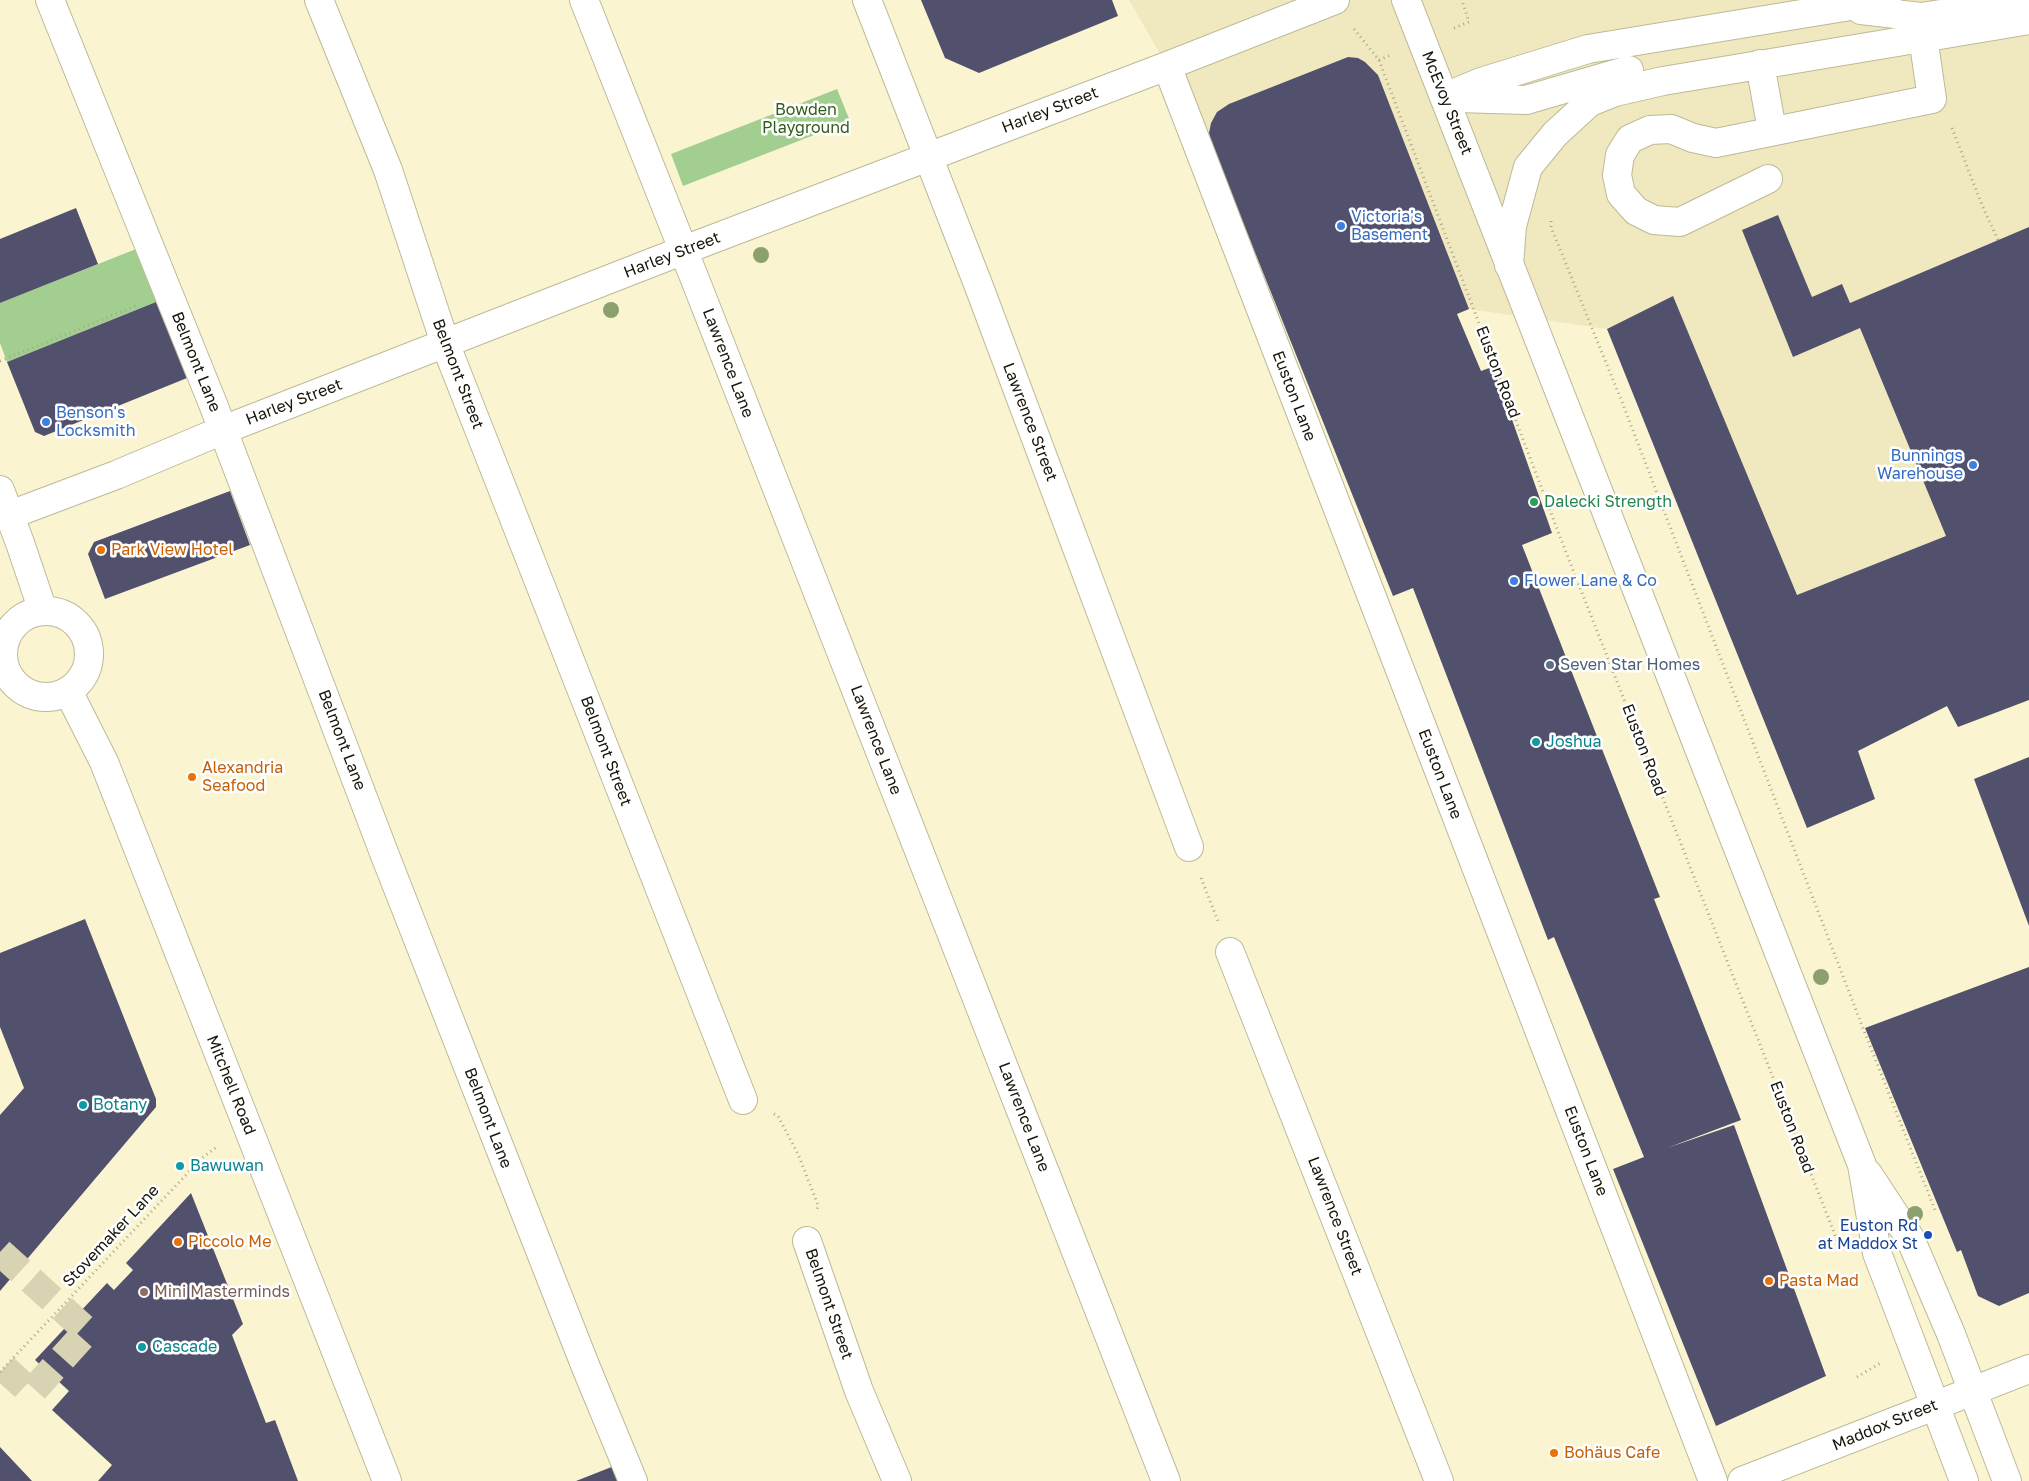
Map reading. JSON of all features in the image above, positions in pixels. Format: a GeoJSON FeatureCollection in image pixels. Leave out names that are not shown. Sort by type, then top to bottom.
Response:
{"type":"FeatureCollection","features":[{"type":"Feature","properties":{"kind":"street","name":"Belmont Lane"},"geometry":{"type":"LineString","coordinates":[[50,0],[223,430],[386,858],[585,1365],[633,1481]]}},
{"type":"Feature","properties":{"kind":"street","name":"Belmont Street"},"geometry":{"type":"LineString","coordinates":[[319,0],[388,170],[446,343],[744,1100]]}},
{"type":"Feature","properties":{"kind":"street","name":"Lawrence Lane"},"geometry":{"type":"LineString","coordinates":[[584,0],[684,250],[1166,1481]]}},
{"type":"Feature","properties":{"kind":"street","name":"Lawrence Street"},"geometry":{"type":"LineString","coordinates":[[866,0],[929,157],[1189,847]]}},
{"type":"Feature","properties":{"kind":"street","name":"Harley Street"},"geometry":{"type":"LineString","coordinates":[[10,514],[116,475],[223,430],[684,250],[1335,0]]}},
{"type":"Feature","properties":{"kind":"street","name":"McEvoy Street"},"geometry":{"type":"LineString","coordinates":[[1406,0],[1509,265]]}},
{"type":"Feature","properties":{"kind":"street"},"geometry":{"type":"LineString","coordinates":[[1445,97],[1482,82],[1588,49],[1887,0]]}},
{"type":"Feature","properties":{"kind":"street"},"geometry":{"type":"LineString","coordinates":[[1838,8],[1921,17],[2029,1]]}},
{"type":"Feature","properties":{"kind":"street"},"geometry":{"type":"LineString","coordinates":[[1964,1481],[1877,1253],[1862,1165],[1509,265],[1512,226],[1528,167],[1555,134],[1590,102],[1615,92],[1663,81],[2029,20]]}},
{"type":"Feature","properties":{"kind":"street"},"geometry":{"type":"LineString","coordinates":[[1768,180],[1680,222],[1654,220],[1636,211],[1621,194],[1617,175],[1620,155],[1630,139],[1650,130],[1671,129],[1693,138],[1716,143],[1772,130],[1932,99],[1923,37]]}},
{"type":"Feature","properties":{"kind":"street"},"geometry":{"type":"LineString","coordinates":[[1760,64],[1772,130]]}},
{"type":"Feature","properties":{"kind":"street"},"geometry":{"type":"LineString","coordinates":[[1445,97],[1526,100],[1647,65],[1706,74]]}},
{"type":"Feature","properties":{"kind":"street","name":"Euston Lane"},"geometry":{"type":"LineString","coordinates":[[1167,66],[1713,1481]]}},
{"type":"Feature","properties":{"kind":"street"},"geometry":{"type":"LineString","coordinates":[[0,490],[43,611]]}},
{"type":"Feature","properties":{"kind":"street"},"geometry":{"type":"LineString","coordinates":[[43,611],[57,612],[70,618],[81,628],[87,641],[90,655],[87,669],[80,682],[68,692],[57,696],[33,696],[3,676],[4,645],[9,633],[18,622],[29,614],[43,611]]}},
{"type":"Feature","properties":{"kind":"street","name":"Mitchell Road"},"geometry":{"type":"LineString","coordinates":[[68,692],[104,762],[388,1481]]}},
{"type":"Feature","properties":{"kind":"street","name":"Lawrence Street"},"geometry":{"type":"LineString","coordinates":[[1230,952],[1439,1481]]}},
{"type":"Feature","properties":{"kind":"street"},"geometry":{"type":"LineString","coordinates":[[1862,1165],[1910,1238],[1972,1390],[2006,1481]]}},
{"type":"Feature","properties":{"kind":"street","name":"Belmont Street"},"geometry":{"type":"LineString","coordinates":[[807,1241],[859,1391],[897,1481]]}},
{"type":"Feature","properties":{"kind":"street","name":"Maddox Street"},"geometry":{"type":"LineString","coordinates":[[1742,1481],[2029,1369]]}},
{"type":"Feature","properties":{"kind":"path"},"geometry":{"type":"LineString","coordinates":[[1462,0],[1469,22]]}},
{"type":"Feature","properties":{"kind":"path","name":"Euston Road"},"geometry":{"type":"LineString","coordinates":[[1352,26],[1379,60],[1562,542],[1840,1249]]}},
{"type":"Feature","properties":{"kind":"path"},"geometry":{"type":"LineString","coordinates":[[1551,219],[1551,227],[1622,402],[1857,1014],[1936,1213]]}},
{"type":"Feature","properties":{"kind":"path"},"geometry":{"type":"LineString","coordinates":[[0,361],[168,293]]}},
{"type":"Feature","properties":{"kind":"path"},"geometry":{"type":"LineString","coordinates":[[1189,847],[1230,952]]}},
{"type":"Feature","properties":{"kind":"path","name":"Belmont Street"},"geometry":{"type":"LineString","coordinates":[[744,1100],[778,1116],[798,1154],[818,1205],[807,1241]]}},
{"type":"Feature","properties":{"kind":"path","name":"Stovemaker Lane"},"geometry":{"type":"LineString","coordinates":[[0,1372],[202,1158],[247,1125]]}},
{"type":"Feature","properties":{"kind":"path"},"geometry":{"type":"LineString","coordinates":[[1857,1377],[1884,1361]]}},
{"type":"Feature","properties":{"kind":"shaded area"},"geometry":{"type":"Polygon","coordinates":[[[1129,0],[2029,0],[2029,700],[1958,727],[1947,706],[1858,751],[1875,799],[1807,828],[1607,329],[1469,309],[1304,375],[1211,143],[1129,0]]]}},
{"type":"Feature","properties":{"kind":"green space","name":"Bowden Playground"},"geometry":{"type":"Polygon","coordinates":[[[837,89],[850,121],[683,186],[671,154],[837,89]]]}},
{"type":"Feature","properties":{"kind":"green space"},"geometry":{"type":"Polygon","coordinates":[[[136,249],[156,302],[7,362],[0,343],[0,303],[136,249]]]}},
{"type":"Feature","properties":{"kind":"building"},"geometry":{"type":"Polygon","coordinates":[[[921,0],[1112,0],[1118,16],[979,73],[945,58],[921,0]]]}},
{"type":"Feature","properties":{"kind":"building"},"geometry":{"type":"Polygon","coordinates":[[[1348,57],[1358,58],[1365,62],[1378,75],[1469,309],[1457,314],[1481,371],[1492,367],[1503,394],[1552,533],[1522,545],[1660,897],[1654,899],[1741,1120],[1667,1148],[1734,1125],[1826,1376],[1716,1426],[1613,1169],[1644,1157],[1554,937],[1548,940],[1413,588],[1393,596],[1211,143],[1209,133],[1211,123],[1217,112],[1229,104],[1348,57]]]}},
{"type":"Feature","properties":{"kind":"building"},"geometry":{"type":"Polygon","coordinates":[[[76,208],[98,264],[0,303],[0,239],[76,208]]]}},
{"type":"Feature","properties":{"kind":"building","name":"Bunnings Warehouse"},"geometry":{"type":"Polygon","coordinates":[[[1778,215],[1812,297],[1842,284],[1850,303],[2029,227],[2029,700],[1958,727],[1947,706],[1858,751],[1875,799],[1807,828],[1607,329],[1673,296],[1797,595],[1946,536],[1860,328],[1793,357],[1742,230],[1778,215]]]}},
{"type":"Feature","properties":{"kind":"building"},"geometry":{"type":"Polygon","coordinates":[[[156,302],[187,378],[44,436],[35,432],[7,362],[156,302]]]}},
{"type":"Feature","properties":{"kind":"building"},"geometry":{"type":"Polygon","coordinates":[[[230,491],[250,545],[105,599],[88,554],[94,542],[230,491]]]}},
{"type":"Feature","properties":{"kind":"building"},"geometry":{"type":"Polygon","coordinates":[[[2029,757],[2029,926],[1974,779],[2029,757]]]}},
{"type":"Feature","properties":{"kind":"building","name":"Botany"},"geometry":{"type":"Polygon","coordinates":[[[85,919],[156,1099],[156,1107],[0,1291],[0,1115],[24,1088],[0,1027],[0,953],[85,919]]]}},
{"type":"Feature","properties":{"kind":"building"},"geometry":{"type":"Polygon","coordinates":[[[2029,967],[2029,1293],[1999,1306],[1978,1296],[1961,1250],[1957,1252],[1865,1028],[2029,967]]]}},
{"type":"Feature","properties":{"kind":"building","name":"Cascade"},"geometry":{"type":"Polygon","coordinates":[[[191,1193],[243,1324],[232,1335],[266,1423],[275,1420],[298,1481],[98,1481],[112,1465],[52,1410],[69,1391],[35,1360],[107,1283],[114,1290],[133,1270],[126,1263],[191,1193]]]}},
{"type":"Feature","properties":{"kind":"building"},"geometry":{"type":"Polygon","coordinates":[[[0,1447],[32,1481],[0,1481],[0,1447]]]}},
{"type":"Feature","properties":{"kind":"building"},"geometry":{"type":"Polygon","coordinates":[[[614,1466],[620,1481],[576,1481],[614,1466]]]}},
{"type":"Feature","properties":{"kind":"tunnel"},"geometry":{"type":"LineString","coordinates":[[0,1252],[87,1331],[31,1393],[0,1364]]}},
{"type":"Feature","properties":{"kind":"place","name":"Victoria's Basement"},"geometry":{"type":"Point","coordinates":[1341,226]}},
{"type":"Feature","properties":{"kind":"place","name":"Benson's Locksmith"},"geometry":{"type":"Point","coordinates":[46,422]}},
{"type":"Feature","properties":{"kind":"place","name":"Bunnings Warehouse"},"geometry":{"type":"Point","coordinates":[1973,465]}},
{"type":"Feature","properties":{"kind":"place","name":"Dalecki Strength"},"geometry":{"type":"Point","coordinates":[1534,502]}},
{"type":"Feature","properties":{"kind":"place","name":"Park View Hotel"},"geometry":{"type":"Point","coordinates":[101,550]}},
{"type":"Feature","properties":{"kind":"place","name":"Flower Lane & Co"},"geometry":{"type":"Point","coordinates":[1514,581]}},
{"type":"Feature","properties":{"kind":"place","name":"Seven Star Homes"},"geometry":{"type":"Point","coordinates":[1550,665]}},
{"type":"Feature","properties":{"kind":"place","name":"Joshua"},"geometry":{"type":"Point","coordinates":[1536,742]}},
{"type":"Feature","properties":{"kind":"place","name":"Alexandria Seafood"},"geometry":{"type":"Point","coordinates":[192,777]}},
{"type":"Feature","properties":{"kind":"place","name":"Botany"},"geometry":{"type":"Point","coordinates":[83,1105]}},
{"type":"Feature","properties":{"kind":"place","name":"Bawuwan"},"geometry":{"type":"Point","coordinates":[180,1166]}},
{"type":"Feature","properties":{"kind":"place","name":"Euston Rd at Maddox St"},"geometry":{"type":"Point","coordinates":[1928,1235]}},
{"type":"Feature","properties":{"kind":"place","name":"Piccolo Me"},"geometry":{"type":"Point","coordinates":[178,1242]}},
{"type":"Feature","properties":{"kind":"place","name":"Pasta Mad"},"geometry":{"type":"Point","coordinates":[1769,1281]}},
{"type":"Feature","properties":{"kind":"place","name":"Mini Masterminds"},"geometry":{"type":"Point","coordinates":[144,1292]}},
{"type":"Feature","properties":{"kind":"place","name":"Cascade"},"geometry":{"type":"Point","coordinates":[142,1347]}},
{"type":"Feature","properties":{"kind":"place","name":"Bohäus Cafe"},"geometry":{"type":"Point","coordinates":[1554,1453]}}]}
